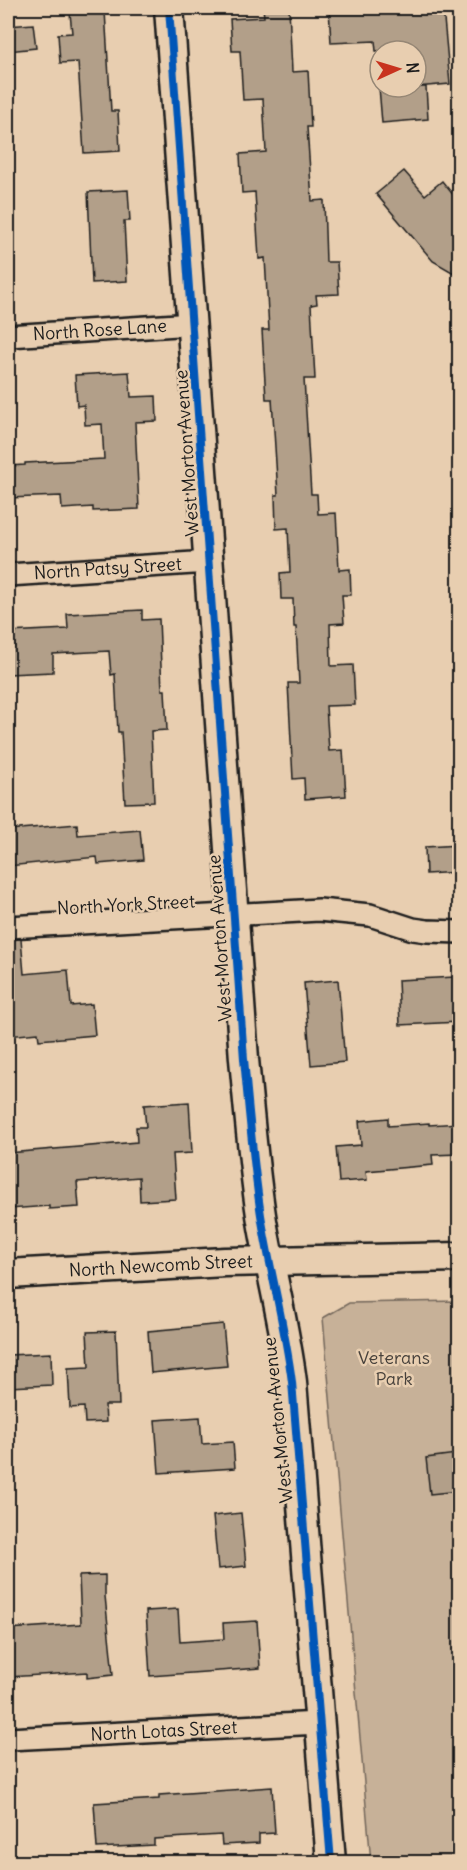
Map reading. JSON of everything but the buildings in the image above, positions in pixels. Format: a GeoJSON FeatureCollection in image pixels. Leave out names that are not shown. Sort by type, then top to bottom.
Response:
{"type":"FeatureCollection","features":[{"type":"Feature","properties":{"kind":"main road","name":"West Morton Avenue"},"geometry":{"type":"LineString","coordinates":[[169,8],[252,1143],[269,1261],[287,1340],[292,1382],[331,1863]]}},
{"type":"Feature","properties":{"kind":"main road","name":"North Newcomb Street"},"geometry":{"type":"LineString","coordinates":[[8,1274],[269,1261],[459,1257]]}},
{"type":"Feature","properties":{"kind":"street","name":"North Rose Lane"},"geometry":{"type":"LineString","coordinates":[[8,336],[193,324]]}},
{"type":"Feature","properties":{"kind":"street","name":"North Patsy Street"},"geometry":{"type":"LineString","coordinates":[[8,575],[209,562]]}},
{"type":"Feature","properties":{"kind":"street","name":"North York Street"},"geometry":{"type":"LineString","coordinates":[[8,927],[298,910],[343,910],[370,915],[412,929],[459,932]]}},
{"type":"Feature","properties":{"kind":"street","name":"North Lotas Street"},"geometry":{"type":"LineString","coordinates":[[8,1739],[319,1723]]}},
{"type":"Feature","properties":{"kind":"green space","name":"Veterans Park"},"geometry":{"type":"Polygon","coordinates":[[[459,1301],[459,1862],[371,1862],[323,1318],[349,1303],[459,1301]]]}},
{"type":"Feature","properties":{"kind":"cycle path"},"geometry":{"type":"LineString","coordinates":[[169,8],[244,1059],[261,1215],[292,1382],[331,1862]]}}]}
